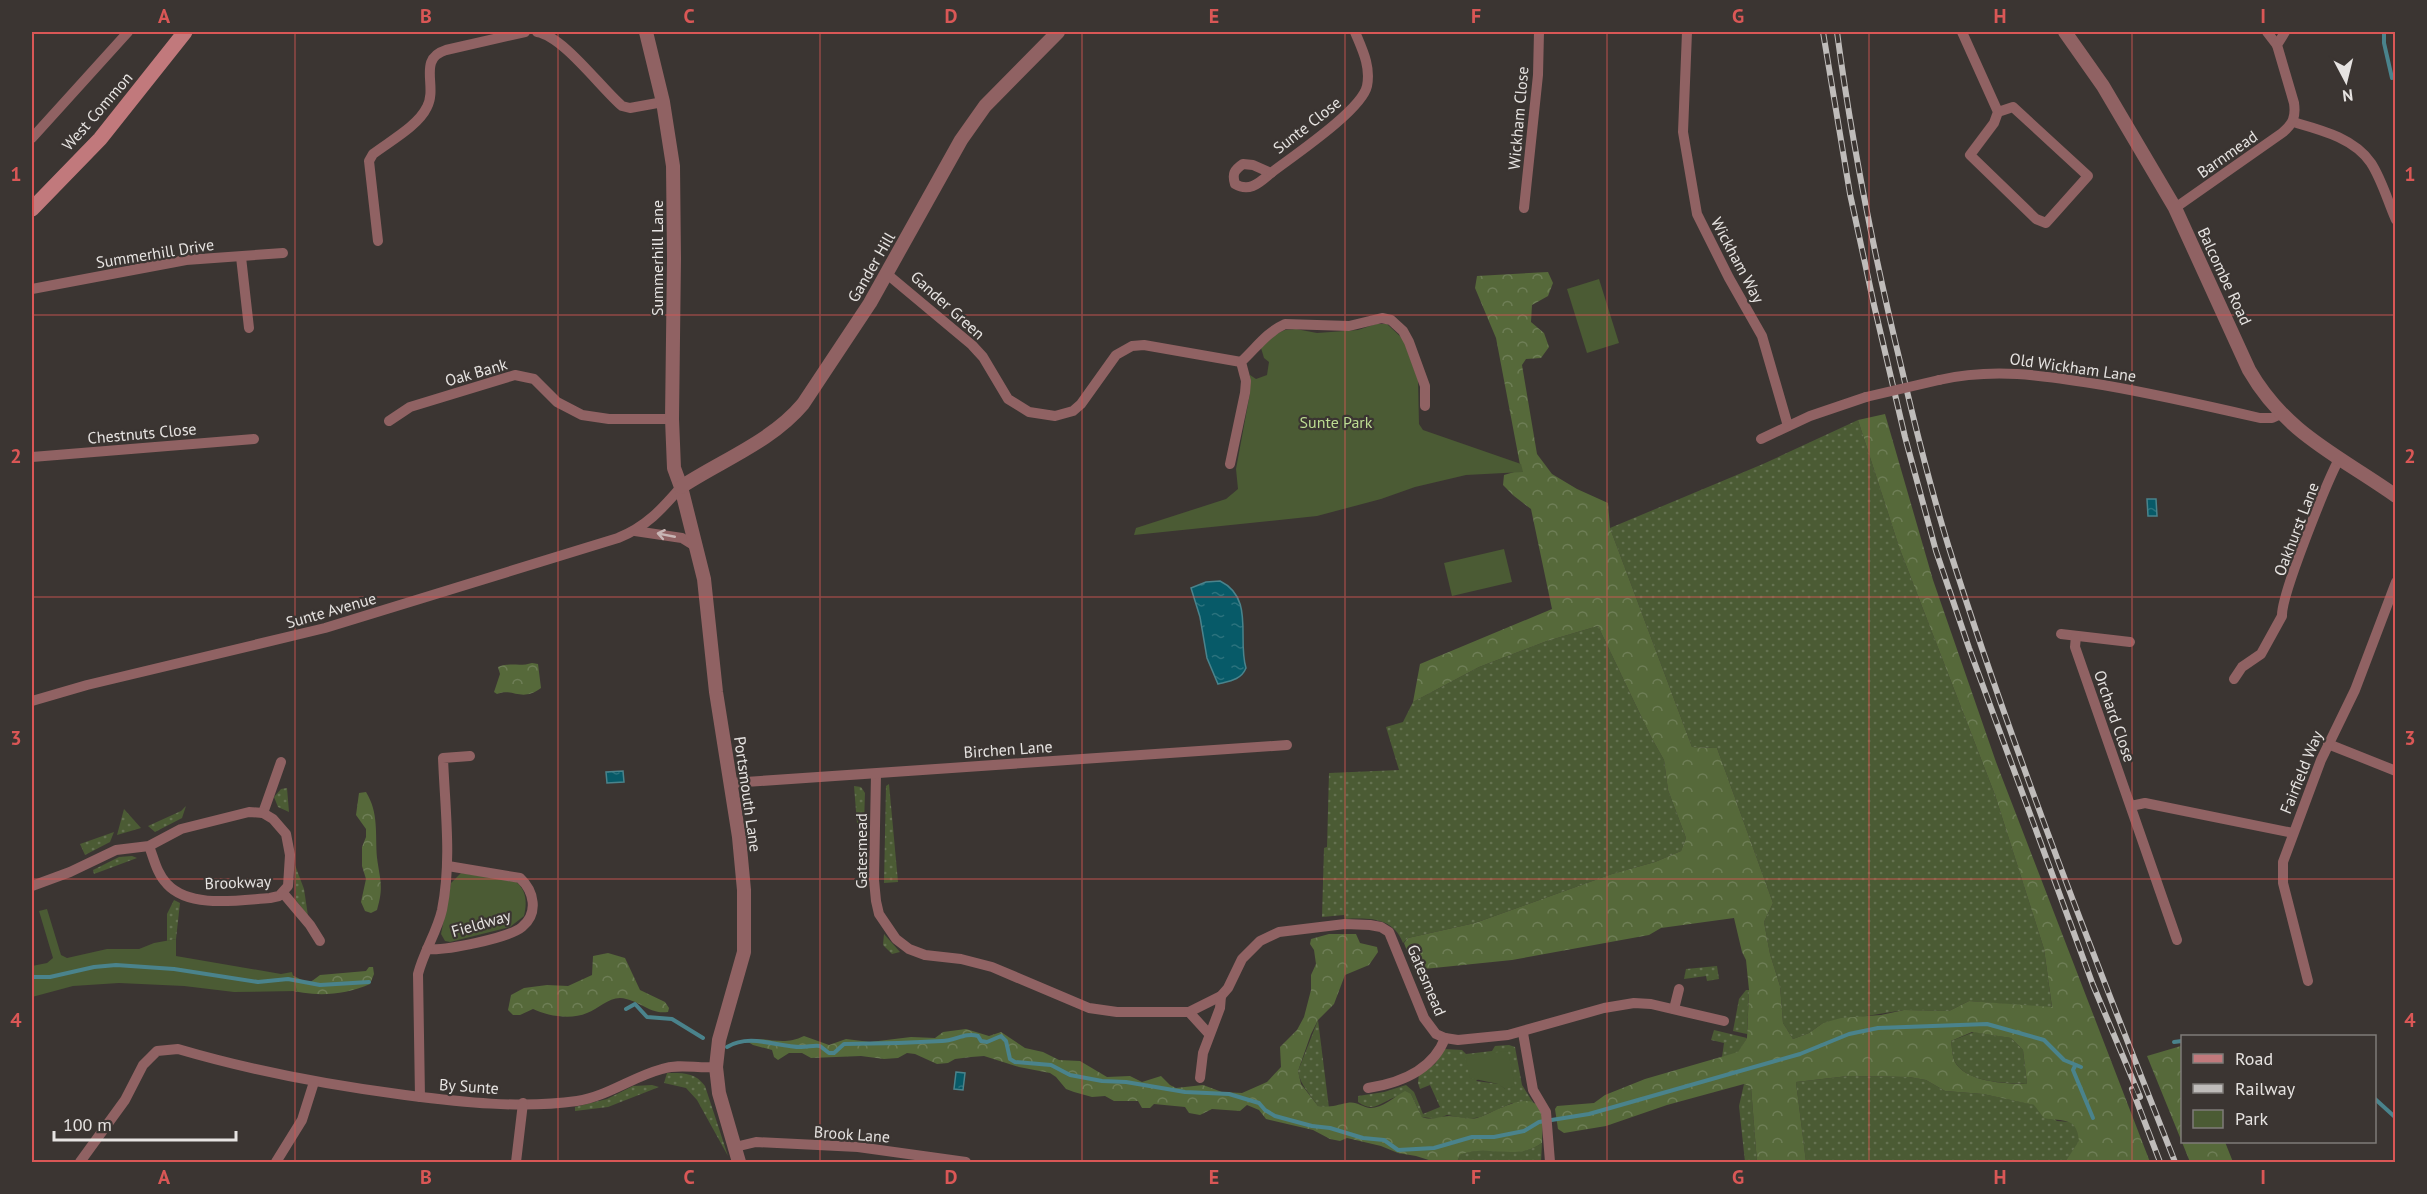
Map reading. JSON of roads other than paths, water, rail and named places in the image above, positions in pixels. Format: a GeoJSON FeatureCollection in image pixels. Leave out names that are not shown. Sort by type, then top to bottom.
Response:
{"type":"FeatureCollection","features":[{"type":"Feature","properties":{"kind":"main road","name":"West Common"},"geometry":{"type":"LineString","coordinates":[[32,209],[100,139],[185,32]]}},
{"type":"Feature","properties":{"kind":"street"},"geometry":{"type":"LineString","coordinates":[[32,138],[128,32]]}},
{"type":"Feature","properties":{"kind":"street"},"geometry":{"type":"LineString","coordinates":[[378,241],[369,161],[373,154],[420,118],[427,107],[431,88],[429,65],[435,55],[446,50],[525,32]]}},
{"type":"Feature","properties":{"kind":"street"},"geometry":{"type":"LineString","coordinates":[[537,32],[544,33],[557,41],[622,106],[630,108],[663,102]]}},
{"type":"Feature","properties":{"kind":"street","name":"Summerhill Lane"},"geometry":{"type":"LineString","coordinates":[[646,32],[663,102],[673,166],[672,419],[674,468],[681,487]]}},
{"type":"Feature","properties":{"kind":"street","name":"Gander Hill"},"geometry":{"type":"LineString","coordinates":[[681,487],[774,432],[791,419],[835,359],[888,274],[961,140],[985,106],[1058,32]]}},
{"type":"Feature","properties":{"kind":"street","name":"Sunte Close"},"geometry":{"type":"LineString","coordinates":[[1271,173],[1348,112],[1364,95],[1367,86],[1368,64],[1356,32]]}},
{"type":"Feature","properties":{"kind":"street","name":"Wickham Close"},"geometry":{"type":"LineString","coordinates":[[1524,208],[1538,75],[1539,32]]}},
{"type":"Feature","properties":{"kind":"street","name":"Wickham Way"},"geometry":{"type":"LineString","coordinates":[[1687,32],[1683,132],[1697,214],[1729,278],[1762,336],[1788,426]]}},
{"type":"Feature","properties":{"kind":"street"},"geometry":{"type":"LineString","coordinates":[[1962,32],[1998,112],[1994,123],[1970,155],[2036,219],[2046,223],[2088,176],[2013,108],[1998,112]]}},
{"type":"Feature","properties":{"kind":"street","name":"Balcombe Road"},"geometry":{"type":"LineString","coordinates":[[2065,32],[2103,86],[2175,208],[2249,370],[2262,392],[2281,414],[2307,437],[2396,496]]}},
{"type":"Feature","properties":{"kind":"street"},"geometry":{"type":"LineString","coordinates":[[2267,32],[2277,45],[2294,103],[2293,122],[2344,139],[2365,155],[2372,165],[2396,220]]}},
{"type":"Feature","properties":{"kind":"street"},"geometry":{"type":"LineString","coordinates":[[2277,45],[2285,32]]}},
{"type":"Feature","properties":{"kind":"street","name":"Barnmead"},"geometry":{"type":"LineString","coordinates":[[2175,208],[2282,133],[2293,122]]}},
{"type":"Feature","properties":{"kind":"street","name":"Summerhill Drive"},"geometry":{"type":"LineString","coordinates":[[32,289],[186,260],[283,253]]}},
{"type":"Feature","properties":{"kind":"street"},"geometry":{"type":"LineString","coordinates":[[241,256],[249,327]]}},
{"type":"Feature","properties":{"kind":"street","name":"Gander Green"},"geometry":{"type":"LineString","coordinates":[[888,274],[972,345],[983,357],[1008,399],[1029,412],[1055,416],[1073,411],[1081,404],[1116,355],[1132,346],[1144,345],[1241,362]]}},
{"type":"Feature","properties":{"kind":"street"},"geometry":{"type":"LineString","coordinates":[[1230,464],[1245,393],[1246,381],[1241,362],[1260,341],[1276,328],[1286,324],[1349,326],[1382,318],[1391,320],[1403,331],[1409,342],[1425,386],[1425,406]]}},
{"type":"Feature","properties":{"kind":"street","name":"Old Wickham Lane"},"geometry":{"type":"LineString","coordinates":[[1761,439],[1788,426],[1866,397],[1986,372],[2014,372],[2122,388],[2260,418],[2272,418],[2281,414]]}},
{"type":"Feature","properties":{"kind":"street","name":"Oak Bank"},"geometry":{"type":"LineString","coordinates":[[389,421],[410,407],[515,375],[534,380],[557,402],[582,415],[609,420],[672,419]]}},
{"type":"Feature","properties":{"kind":"street","name":"Chestnuts Close"},"geometry":{"type":"LineString","coordinates":[[32,457],[254,439]]}},
{"type":"Feature","properties":{"kind":"street","name":"Oakhurst Lane"},"geometry":{"type":"LineString","coordinates":[[2234,680],[2242,667],[2261,654],[2282,616],[2282,610],[2339,459]]}},
{"type":"Feature","properties":{"kind":"street","name":"Sunte Avenue"},"geometry":{"type":"LineString","coordinates":[[32,701],[87,685],[325,628],[539,563],[635,531],[654,517],[681,487]]}},
{"type":"Feature","properties":{"kind":"street","name":"Portsmouth Lane"},"geometry":{"type":"LineString","coordinates":[[681,487],[704,579],[716,692],[731,783],[744,890],[744,952],[719,1040],[716,1067],[723,1105],[739,1162]]}},
{"type":"Feature","properties":{"kind":"street","name":"Sunte Avenue"},"geometry":{"type":"LineString","coordinates":[[635,531],[682,538],[695,546]]}},
{"type":"Feature","properties":{"kind":"street","name":"Fairfield Way"},"geometry":{"type":"LineString","coordinates":[[2308,981],[2283,883],[2283,862],[2328,744],[2355,690],[2396,582]]}},
{"type":"Feature","properties":{"kind":"street"},"geometry":{"type":"LineString","coordinates":[[2061,634],[2130,642]]}},
{"type":"Feature","properties":{"kind":"street","name":"Orchard Close"},"geometry":{"type":"LineString","coordinates":[[2076,636],[2075,647],[2177,940]]}},
{"type":"Feature","properties":{"kind":"street"},"geometry":{"type":"LineString","coordinates":[[2328,744],[2396,771]]}},
{"type":"Feature","properties":{"kind":"street","name":"Birchen Lane"},"geometry":{"type":"LineString","coordinates":[[731,783],[1287,745]]}},
{"type":"Feature","properties":{"kind":"street","name":"Fieldway"},"geometry":{"type":"LineString","coordinates":[[420,1097],[422,1075],[417,986],[420,967],[439,924],[448,866],[443,759],[470,756]]}},
{"type":"Feature","properties":{"kind":"street"},"geometry":{"type":"LineString","coordinates":[[32,886],[70,872],[116,850],[149,846],[181,828],[249,812],[262,813],[281,762]]}},
{"type":"Feature","properties":{"kind":"street","name":"Gatesmead"},"geometry":{"type":"LineString","coordinates":[[876,774],[874,880],[876,900],[879,914],[896,939],[909,949],[925,955],[961,959],[992,967],[1089,1008],[1117,1012],[1189,1012],[1221,996],[1228,988],[1242,959],[1270,935],[1318,926],[1370,925],[1381,927],[1389,932],[1424,1018],[1436,1034],[1445,1038],[1458,1040],[1523,1032],[1619,1005],[1651,1004],[1724,1022]]}},
{"type":"Feature","properties":{"kind":"street"},"geometry":{"type":"LineString","coordinates":[[2131,806],[2145,803],[2293,833]]}},
{"type":"Feature","properties":{"kind":"street","name":"Brookway"},"geometry":{"type":"LineString","coordinates":[[149,846],[159,874],[167,884],[186,897],[208,900],[270,898],[284,893],[288,886],[290,855],[286,834],[273,819],[262,813]]}},
{"type":"Feature","properties":{"kind":"street","name":"Fieldway"},"geometry":{"type":"LineString","coordinates":[[427,949],[446,949],[510,934],[528,921],[533,910],[531,892],[520,878],[448,866]]}},
{"type":"Feature","properties":{"kind":"street","name":"Brookway"},"geometry":{"type":"LineString","coordinates":[[284,893],[320,941]]}},
{"type":"Feature","properties":{"kind":"street"},"geometry":{"type":"LineString","coordinates":[[1674,1009],[1679,989]]}},
{"type":"Feature","properties":{"kind":"street","name":"Gatesmead"},"geometry":{"type":"LineString","coordinates":[[1200,1078],[1209,1034],[1220,1008],[1221,996]]}},
{"type":"Feature","properties":{"kind":"street"},"geometry":{"type":"LineString","coordinates":[[1189,1012],[1209,1034]]}},
{"type":"Feature","properties":{"kind":"street"},"geometry":{"type":"LineString","coordinates":[[1523,1032],[1533,1090],[1546,1112],[1550,1162]]}},
{"type":"Feature","properties":{"kind":"street"},"geometry":{"type":"LineString","coordinates":[[1368,1088],[1393,1083],[1430,1063],[1436,1058],[1445,1038]]}},
{"type":"Feature","properties":{"kind":"street","name":"By Sunte"},"geometry":{"type":"LineString","coordinates":[[80,1162],[125,1100],[142,1065],[157,1051],[178,1049],[217,1061],[314,1082],[420,1097],[523,1103],[578,1101],[597,1097],[664,1068],[716,1067]]}},
{"type":"Feature","properties":{"kind":"street"},"geometry":{"type":"LineString","coordinates":[[276,1162],[302,1120],[314,1082]]}},
{"type":"Feature","properties":{"kind":"street"},"geometry":{"type":"LineString","coordinates":[[516,1162],[523,1103]]}},
{"type":"Feature","properties":{"kind":"street","name":"Brook Lane"},"geometry":{"type":"LineString","coordinates":[[735,1147],[765,1142],[858,1147],[966,1162]]}},
{"type":"Feature","properties":{"kind":"water"},"geometry":{"type":"Polygon","coordinates":[[[2147,499],[2156,499],[2157,516],[2148,516],[2147,499]]]}},
{"type":"Feature","properties":{"kind":"water"},"geometry":{"type":"Polygon","coordinates":[[[1220,581],[1231,588],[1241,608],[1246,668],[1238,678],[1218,684],[1207,658],[1200,617],[1191,588],[1206,582],[1220,581]]]}},
{"type":"Feature","properties":{"kind":"water"},"geometry":{"type":"Polygon","coordinates":[[[623,771],[624,782],[607,783],[606,772],[623,771]]]}},
{"type":"Feature","properties":{"kind":"water"},"geometry":{"type":"Polygon","coordinates":[[[956,1072],[965,1073],[963,1090],[954,1089],[956,1072]]]}},
{"type":"Feature","properties":{"kind":"waterway"},"geometry":{"type":"LineString","coordinates":[[2384,32],[2384,43],[2392,78]]}},
{"type":"Feature","properties":{"kind":"waterway"},"geometry":{"type":"LineString","coordinates":[[32,977],[50,977],[94,967],[116,965],[174,969],[258,982],[288,979],[320,985],[369,982]]}},
{"type":"Feature","properties":{"kind":"waterway"},"geometry":{"type":"LineString","coordinates":[[626,1009],[635,1004],[647,1017],[672,1019],[703,1038]]}},
{"type":"Feature","properties":{"kind":"waterway"},"geometry":{"type":"LineString","coordinates":[[727,1047],[736,1043],[754,1041],[801,1047],[820,1046],[829,1053],[834,1053],[844,1044],[942,1041],[969,1035],[978,1036],[981,1041],[987,1042],[1001,1036],[1006,1041],[1010,1059],[1015,1062],[1051,1065],[1070,1075],[1102,1081],[1126,1082],[1185,1092],[1229,1094],[1259,1103],[1275,1116],[1363,1138],[1384,1140],[1398,1150],[1434,1148],[1472,1137],[1494,1137],[1524,1131],[1539,1122],[1589,1114],[1800,1054],[1849,1034],[1878,1028],[1987,1024],[2044,1040],[2064,1060],[2081,1067]]}},
{"type":"Feature","properties":{"kind":"waterway"},"geometry":{"type":"LineString","coordinates":[[2174,1042],[2181,1041]]}},
{"type":"Feature","properties":{"kind":"waterway"},"geometry":{"type":"LineString","coordinates":[[2075,1066],[2073,1070],[2093,1118]]}},
{"type":"Feature","properties":{"kind":"waterway"},"geometry":{"type":"LineString","coordinates":[[2376,1100],[2396,1118]]}},
{"type":"Feature","properties":{"kind":"railway"},"geometry":{"type":"LineString","coordinates":[[1823,32],[1850,194],[1874,305],[1905,437],[1936,551],[1969,648],[2093,985],[2140,1097]]}},
{"type":"Feature","properties":{"kind":"railway"},"geometry":{"type":"LineString","coordinates":[[1837,32],[1857,159],[1874,244],[1892,328],[1942,526],[2028,780],[2175,1162]]}},
{"type":"Feature","properties":{"kind":"railway"},"geometry":{"type":"LineString","coordinates":[[2132,1089],[2160,1162]]}},
{"type":"Feature","properties":{"kind":"park label","name":"Sunte Park"},"geometry":{"type":"Point","coordinates":[1336,422]}}]}
